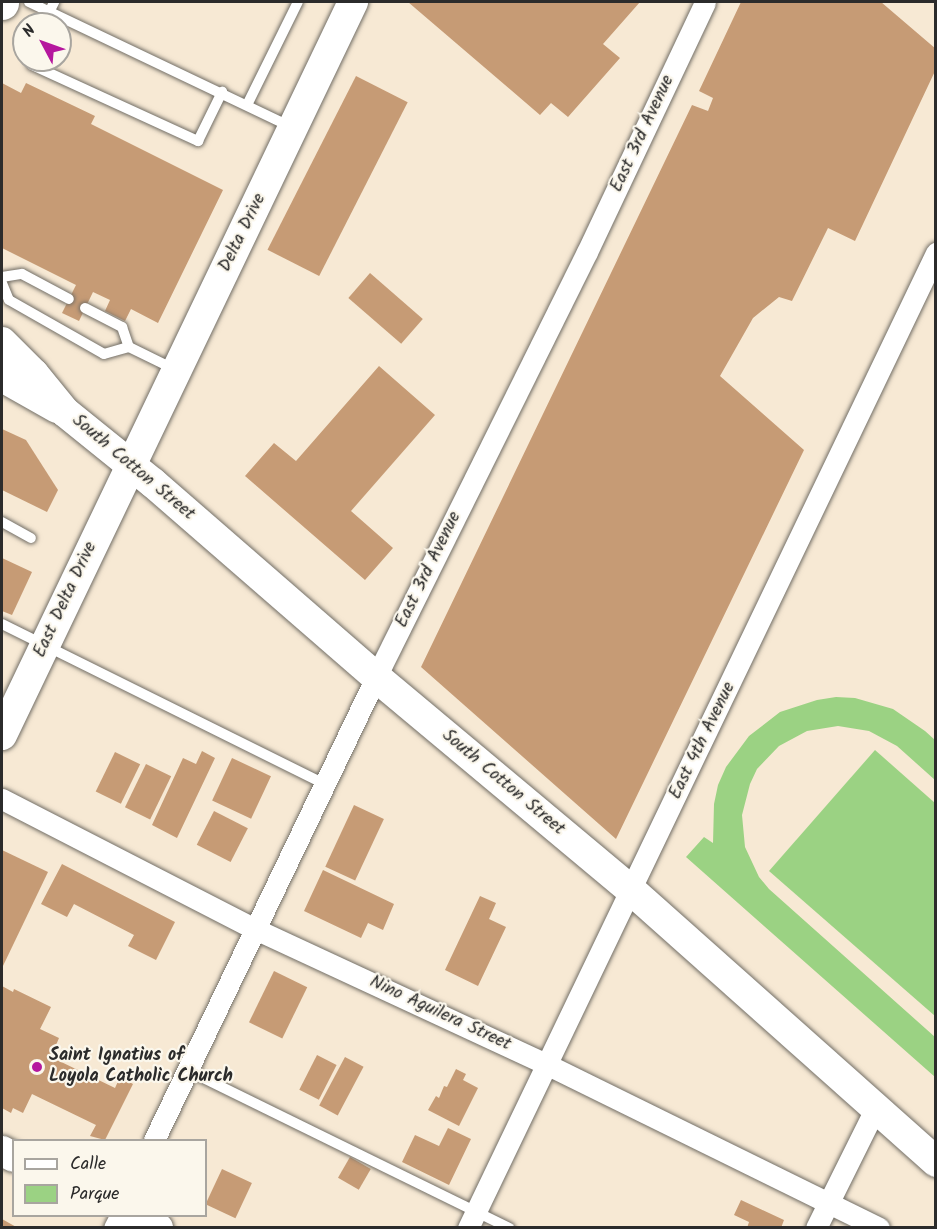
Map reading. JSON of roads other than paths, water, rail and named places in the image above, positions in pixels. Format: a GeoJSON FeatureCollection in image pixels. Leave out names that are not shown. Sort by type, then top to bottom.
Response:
{"type":"FeatureCollection","features":[{"type":"Feature","properties":{"kind":"street","name":"Delta Drive"},"geometry":{"type":"LineString","coordinates":[[130,465],[353,2]]}},
{"type":"Feature","properties":{"kind":"street","name":"East 3rd Avenue"},"geometry":{"type":"LineString","coordinates":[[154,1139],[376,676],[587,252],[705,2]]}},
{"type":"Feature","properties":{"kind":"street","name":"East 4th Avenue"},"geometry":{"type":"LineString","coordinates":[[472,1219],[936,253]]}},
{"type":"Feature","properties":{"kind":"street","name":"South Cotton Street"},"geometry":{"type":"LineString","coordinates":[[2,342],[34,374],[65,412]]}},
{"type":"Feature","properties":{"kind":"street","name":"South Cotton Street"},"geometry":{"type":"LineString","coordinates":[[2,377],[65,412],[130,465],[631,890],[936,1161]]}},
{"type":"Feature","properties":{"kind":"street","name":"East Delta Drive"},"geometry":{"type":"LineString","coordinates":[[2,735],[130,465]]}},
{"type":"Feature","properties":{"kind":"street","name":"Nino Aguilera Street"},"geometry":{"type":"LineString","coordinates":[[2,799],[255,929],[546,1064],[879,1227]]}},
{"type":"Feature","properties":{"kind":"street"},"geometry":{"type":"LineString","coordinates":[[816,1227],[875,1109]]}},
{"type":"Feature","properties":{"kind":"street"},"geometry":{"type":"LineString","coordinates":[[137,1217],[158,1227]]}},
{"type":"Feature","properties":{"kind":"lane"},"geometry":{"type":"LineString","coordinates":[[29,2],[51,6],[294,128]]}},
{"type":"Feature","properties":{"kind":"lane"},"geometry":{"type":"LineString","coordinates":[[247,105],[298,2]]}},
{"type":"Feature","properties":{"kind":"lane"},"geometry":{"type":"LineString","coordinates":[[47,72],[198,141],[222,93]]}},
{"type":"Feature","properties":{"kind":"lane"},"geometry":{"type":"LineString","coordinates":[[2,277],[22,274],[69,299]]}},
{"type":"Feature","properties":{"kind":"lane"},"geometry":{"type":"LineString","coordinates":[[2,283],[9,300],[104,354],[129,347],[176,370]]}},
{"type":"Feature","properties":{"kind":"lane"},"geometry":{"type":"LineString","coordinates":[[85,308],[122,327],[129,347]]}},
{"type":"Feature","properties":{"kind":"lane"},"geometry":{"type":"LineString","coordinates":[[2,522],[31,538]]}},
{"type":"Feature","properties":{"kind":"lane"},"geometry":{"type":"LineString","coordinates":[[2,624],[324,784]]}},
{"type":"Feature","properties":{"kind":"lane"},"geometry":{"type":"LineString","coordinates":[[187,1070],[472,1219],[509,1227]]}},
{"type":"Feature","properties":{"kind":"place","name":"Saint Ignatius of Loyola Catholic Church"},"geometry":{"type":"Point","coordinates":[37,1067]}}]}
